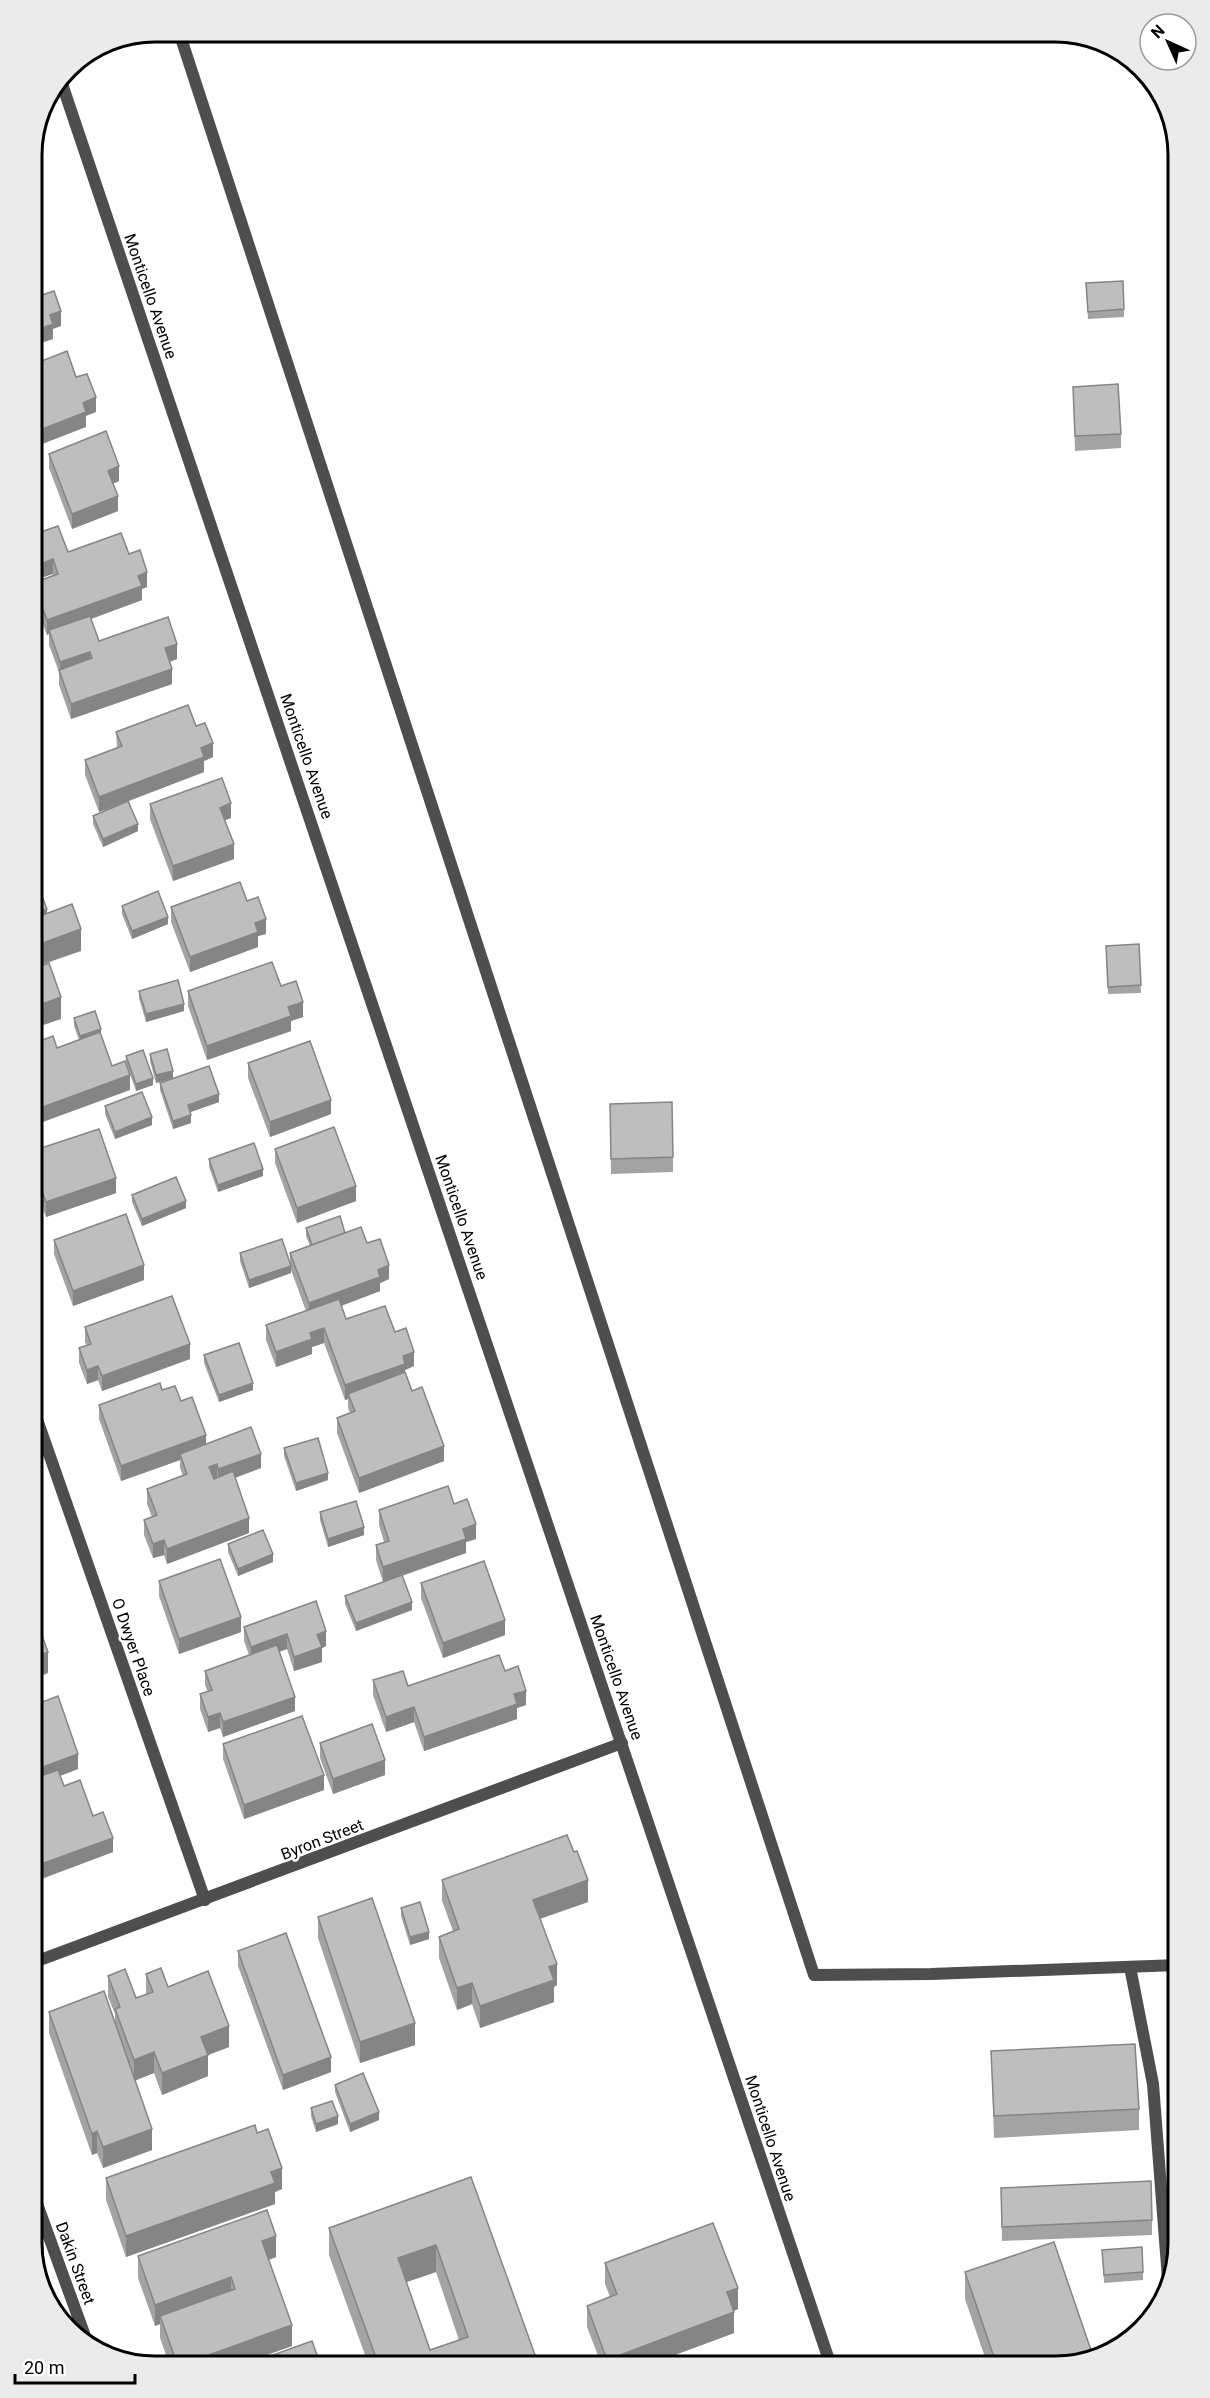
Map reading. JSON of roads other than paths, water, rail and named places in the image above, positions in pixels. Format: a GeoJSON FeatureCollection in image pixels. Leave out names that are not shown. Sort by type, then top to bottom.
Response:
{"type":"FeatureCollection","features":[{"type":"Feature","properties":{"kind":"street"},"geometry":{"type":"LineString","coordinates":[[182,42],[814,1975],[931,1974],[1168,1965]]}},
{"type":"Feature","properties":{"kind":"street","name":"Monticello Avenue"},"geometry":{"type":"LineString","coordinates":[[63,88],[622,1743],[826,2356]]}},
{"type":"Feature","properties":{"kind":"street","name":"O Dwyer Place"},"geometry":{"type":"LineString","coordinates":[[42,1434],[205,1900]]}},
{"type":"Feature","properties":{"kind":"street","name":"Byron Street"},"geometry":{"type":"LineString","coordinates":[[42,1959],[622,1743]]}},
{"type":"Feature","properties":{"kind":"street"},"geometry":{"type":"LineString","coordinates":[[1130,1967],[1153,2084],[1167,2261]]}},
{"type":"Feature","properties":{"kind":"street","name":"Dakin Street"},"geometry":{"type":"LineString","coordinates":[[42,2218],[83,2330]]}}]}
